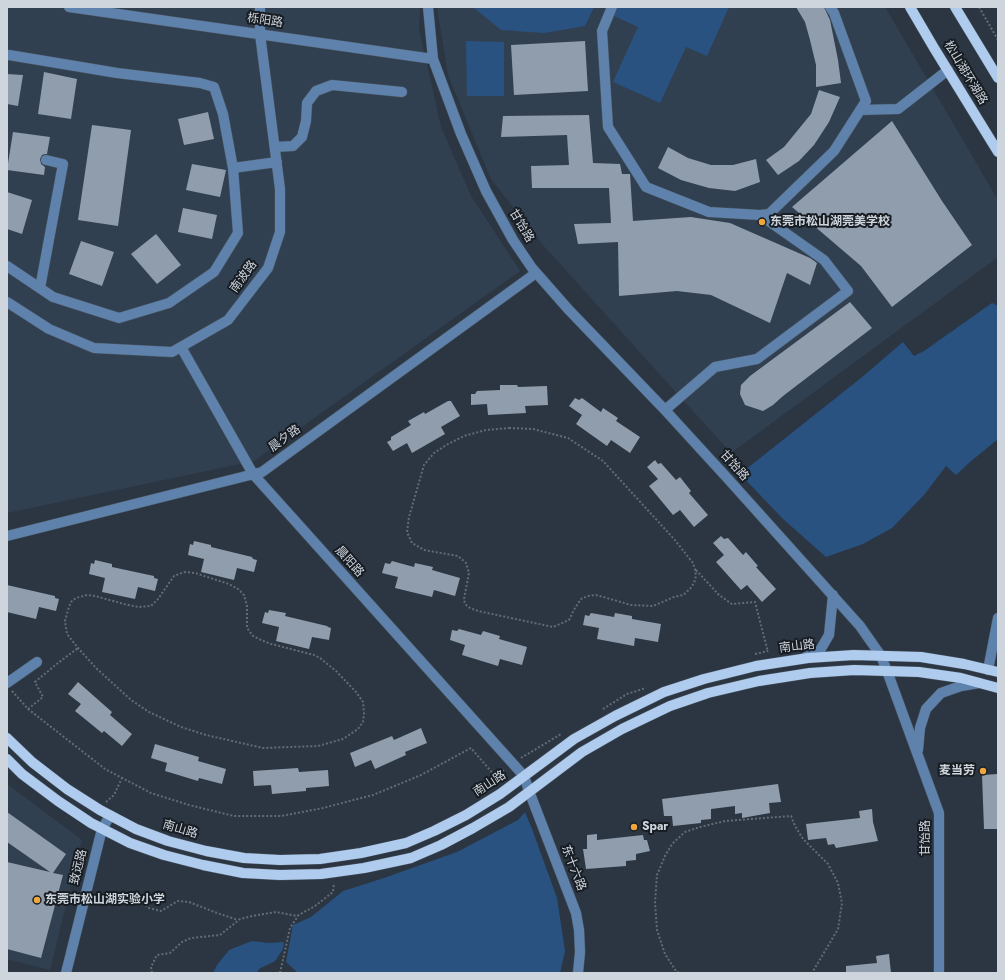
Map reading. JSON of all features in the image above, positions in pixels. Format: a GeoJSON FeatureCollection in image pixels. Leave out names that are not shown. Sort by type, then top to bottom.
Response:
{"type":"FeatureCollection","features":[{"type":"Feature","properties":{"kind":"main road","name":"松山湖环湖路"},"geometry":{"type":"LineString","coordinates":[[910,7],[998,152]]}},
{"type":"Feature","properties":{"kind":"main road","name":"松山湖环湖路"},"geometry":{"type":"LineString","coordinates":[[955,7],[998,78]]}},
{"type":"Feature","properties":{"kind":"main road","name":"南山路"},"geometry":{"type":"LineString","coordinates":[[7,738],[32,762],[67,789],[110,816],[136,829],[168,841],[206,851],[244,858],[280,860],[320,859],[361,853],[406,843],[434,831],[466,815],[500,794],[574,739],[615,716],[664,692],[704,679],[756,666],[801,659],[854,655],[920,657],[964,664],[998,672]]}},
{"type":"Feature","properties":{"kind":"main road"},"geometry":{"type":"LineString","coordinates":[[7,759],[22,774],[91,823],[130,843],[164,856],[243,873],[280,875],[321,874],[364,868],[411,858],[441,845],[509,807],[582,752],[622,729],[670,706],[708,693],[759,681],[810,673],[854,670],[919,672],[961,678],[998,688]]}},
{"type":"Feature","properties":{"kind":"street","name":"栎阳路"},"geometry":{"type":"LineString","coordinates":[[69,7],[89,8],[433,59]]}},
{"type":"Feature","properties":{"kind":"street","name":"南波路"},"geometry":{"type":"LineString","coordinates":[[7,302],[49,329],[94,348],[172,352],[228,320],[268,268],[280,232],[280,189],[260,34],[260,7]]}},
{"type":"Feature","properties":{"kind":"street","name":"甘饴路"},"geometry":{"type":"LineString","coordinates":[[428,7],[433,59],[461,134],[486,191],[513,240],[536,273],[735,486],[860,626],[881,656],[939,813],[939,973]]}},
{"type":"Feature","properties":{"kind":"street"},"geometry":{"type":"LineString","coordinates":[[612,7],[602,31],[608,127],[646,187],[709,212],[760,215],[769,214],[834,151],[866,101],[834,13],[830,7]]}},
{"type":"Feature","properties":{"kind":"street"},"geometry":{"type":"LineString","coordinates":[[7,266],[54,297],[119,318],[169,303],[214,272],[238,233],[233,168],[223,114],[214,88],[200,84],[117,73],[9,55]]}},
{"type":"Feature","properties":{"kind":"street"},"geometry":{"type":"LineString","coordinates":[[860,110],[898,109],[948,70]]}},
{"type":"Feature","properties":{"kind":"street"},"geometry":{"type":"LineString","coordinates":[[275,147],[293,146],[302,137],[306,121],[307,103],[316,90],[332,85],[402,92]]}},
{"type":"Feature","properties":{"kind":"street"},"geometry":{"type":"LineString","coordinates":[[40,288],[63,164],[46,160]]}},
{"type":"Feature","properties":{"kind":"street"},"geometry":{"type":"LineString","coordinates":[[233,168],[277,162]]}},
{"type":"Feature","properties":{"kind":"street"},"geometry":{"type":"LineString","coordinates":[[665,410],[715,367],[757,359],[848,291],[824,260],[760,215]]}},
{"type":"Feature","properties":{"kind":"street","name":"晨夕路"},"geometry":{"type":"LineString","coordinates":[[7,536],[262,472],[536,273]]}},
{"type":"Feature","properties":{"kind":"street","name":"晨阳路"},"geometry":{"type":"LineString","coordinates":[[181,347],[253,474],[524,776]]}},
{"type":"Feature","properties":{"kind":"street"},"geometry":{"type":"LineString","coordinates":[[801,659],[819,652],[829,635],[832,595]]}},
{"type":"Feature","properties":{"kind":"street"},"geometry":{"type":"LineString","coordinates":[[988,670],[998,618]]}},
{"type":"Feature","properties":{"kind":"street"},"geometry":{"type":"LineString","coordinates":[[10,687],[37,662]]}},
{"type":"Feature","properties":{"kind":"street"},"geometry":{"type":"LineString","coordinates":[[917,754],[920,728],[926,709],[941,693],[961,686],[979,683]]}},
{"type":"Feature","properties":{"kind":"street","name":"东十六路"},"geometry":{"type":"LineString","coordinates":[[524,776],[576,913],[579,930],[580,952],[578,973]]}},
{"type":"Feature","properties":{"kind":"street","name":"致远路"},"geometry":{"type":"LineString","coordinates":[[66,973],[102,829],[110,816]]}},
{"type":"Feature","properties":{"kind":"path"},"geometry":{"type":"LineString","coordinates":[[979,7],[998,40]]}},
{"type":"Feature","properties":{"kind":"path"},"geometry":{"type":"LineString","coordinates":[[695,569],[696,576],[694,583],[683,595],[674,597],[653,606],[630,605],[596,595],[588,596],[581,599],[569,620],[553,627],[470,608],[465,604],[464,599],[469,572],[466,563],[458,556],[424,550],[412,543],[407,532],[409,517],[424,465],[434,453],[464,436],[486,430],[509,428],[533,429],[568,438],[603,461],[674,539],[693,563],[695,569],[719,595],[732,604],[755,602],[771,664]]}},
{"type":"Feature","properties":{"kind":"path"},"geometry":{"type":"LineString","coordinates":[[184,572],[195,573],[229,584],[238,589],[244,595],[247,606],[247,628],[253,636],[271,644],[314,655],[336,671],[356,692],[363,702],[363,722],[358,729],[344,739],[318,746],[262,748],[206,735],[181,727],[149,712],[131,700],[96,668],[78,648],[68,634],[65,621],[71,602],[76,598],[87,595],[138,607],[151,606],[158,599],[174,576],[184,572]]}},
{"type":"Feature","properties":{"kind":"path"},"geometry":{"type":"LineString","coordinates":[[28,709],[43,697],[35,682],[78,648]]}},
{"type":"Feature","properties":{"kind":"path"},"geometry":{"type":"LineString","coordinates":[[10,687],[28,709],[105,769],[151,793],[188,805],[234,816],[280,816],[323,808],[373,795],[421,775],[471,748],[495,776]]}},
{"type":"Feature","properties":{"kind":"path"},"geometry":{"type":"LineString","coordinates":[[679,973],[676,971],[665,954],[657,930],[655,903],[657,874],[672,844],[685,832],[725,821],[791,816],[803,839],[828,864],[838,883],[842,903],[838,929],[812,973]]}},
{"type":"Feature","properties":{"kind":"path"},"geometry":{"type":"LineString","coordinates":[[152,973],[151,967],[157,955],[170,953],[182,942],[191,938],[220,935],[238,920],[252,916],[276,912],[297,916],[333,892],[335,872]]}},
{"type":"Feature","properties":{"kind":"path"},"geometry":{"type":"LineString","coordinates":[[147,895],[143,903],[150,908],[161,911],[178,900],[189,902],[238,920]]}},
{"type":"Feature","properties":{"kind":"path"},"geometry":{"type":"LineString","coordinates":[[280,973],[290,928],[298,915]]}},
{"type":"Feature","properties":{"kind":"shaded area"},"geometry":{"type":"Polygon","coordinates":[[[7,7],[420,7],[419,29],[441,127],[471,196],[520,271],[254,461],[7,513],[7,7]]]}},
{"type":"Feature","properties":{"kind":"shaded area","name":"东莞市松山湖莞美学校"},"geometry":{"type":"Polygon","coordinates":[[[437,7],[885,7],[998,200],[998,257],[731,453],[543,245],[491,179],[448,75],[437,7]]]}},
{"type":"Feature","properties":{"kind":"shaded area"},"geometry":{"type":"Polygon","coordinates":[[[473,7],[594,7],[585,26],[544,33],[501,30],[473,7]]]}},
{"type":"Feature","properties":{"kind":"shaded area"},"geometry":{"type":"Polygon","coordinates":[[[616,7],[729,7],[707,56],[686,47],[660,103],[613,82],[638,27],[612,15],[616,7]]]}},
{"type":"Feature","properties":{"kind":"shaded area"},"geometry":{"type":"Polygon","coordinates":[[[466,41],[504,42],[504,96],[467,96],[466,41]]]}},
{"type":"Feature","properties":{"kind":"shaded area"},"geometry":{"type":"Polygon","coordinates":[[[992,303],[998,306],[998,439],[956,475],[946,466],[924,495],[892,528],[863,544],[826,557],[783,519],[740,474],[861,378],[903,342],[914,356],[924,351],[992,303]]]}},
{"type":"Feature","properties":{"kind":"shaded area","name":"东莞市松山湖实验小学"},"geometry":{"type":"Polygon","coordinates":[[[7,784],[82,840],[50,970],[7,959],[7,784]]]}},
{"type":"Feature","properties":{"kind":"shaded area"},"geometry":{"type":"Polygon","coordinates":[[[525,812],[557,898],[565,951],[560,973],[298,973],[286,962],[293,925],[311,917],[343,891],[457,852],[518,820],[525,812]]]}},
{"type":"Feature","properties":{"kind":"shaded area"},"geometry":{"type":"Polygon","coordinates":[[[252,941],[268,943],[284,942],[283,949],[275,961],[259,969],[257,973],[213,973],[217,965],[229,950],[252,941]]]}},
{"type":"Feature","properties":{"kind":"building"},"geometry":{"type":"Polygon","coordinates":[[[796,7],[824,7],[830,20],[841,83],[816,87],[816,65],[810,40],[805,22],[796,7]]]}},
{"type":"Feature","properties":{"kind":"building"},"geometry":{"type":"Polygon","coordinates":[[[585,41],[588,91],[514,95],[511,45],[585,41]]]}},
{"type":"Feature","properties":{"kind":"building"},"geometry":{"type":"Polygon","coordinates":[[[44,72],[77,79],[71,119],[38,114],[44,72]]]}},
{"type":"Feature","properties":{"kind":"building"},"geometry":{"type":"Polygon","coordinates":[[[7,74],[23,75],[18,106],[7,104],[7,74]]]}},
{"type":"Feature","properties":{"kind":"building"},"geometry":{"type":"Polygon","coordinates":[[[819,90],[840,97],[829,122],[814,145],[799,161],[778,175],[766,160],[784,147],[811,114],[819,90]]]}},
{"type":"Feature","properties":{"kind":"building"},"geometry":{"type":"Polygon","coordinates":[[[208,112],[214,139],[184,145],[178,119],[208,112]]]}},
{"type":"Feature","properties":{"kind":"building"},"geometry":{"type":"Polygon","coordinates":[[[589,115],[593,163],[620,164],[622,174],[630,174],[633,221],[691,217],[730,223],[810,258],[817,263],[810,285],[787,273],[770,323],[711,295],[677,291],[619,296],[618,242],[578,244],[574,224],[611,223],[609,188],[532,188],[531,166],[569,165],[567,135],[501,137],[503,116],[589,115]]]}},
{"type":"Feature","properties":{"kind":"building"},"geometry":{"type":"Polygon","coordinates":[[[892,121],[942,201],[972,245],[892,307],[861,266],[792,207],[892,121]]]}},
{"type":"Feature","properties":{"kind":"building"},"geometry":{"type":"Polygon","coordinates":[[[92,125],[131,130],[118,226],[78,220],[92,125]]]}},
{"type":"Feature","properties":{"kind":"building"},"geometry":{"type":"Polygon","coordinates":[[[13,132],[50,137],[47,154],[42,155],[40,159],[41,164],[45,167],[44,175],[7,170],[13,132]]]}},
{"type":"Feature","properties":{"kind":"building"},"geometry":{"type":"Polygon","coordinates":[[[668,147],[688,158],[711,165],[733,165],[756,159],[760,182],[735,191],[709,188],[681,180],[658,168],[668,147]]]}},
{"type":"Feature","properties":{"kind":"building"},"geometry":{"type":"Polygon","coordinates":[[[192,164],[226,170],[220,197],[186,190],[192,164]]]}},
{"type":"Feature","properties":{"kind":"building"},"geometry":{"type":"Polygon","coordinates":[[[7,192],[32,200],[22,234],[7,229],[7,192]]]}},
{"type":"Feature","properties":{"kind":"building"},"geometry":{"type":"Polygon","coordinates":[[[183,208],[217,215],[212,239],[178,232],[183,208]]]}},
{"type":"Feature","properties":{"kind":"building"},"geometry":{"type":"Polygon","coordinates":[[[156,234],[181,265],[157,284],[131,254],[156,234]]]}},
{"type":"Feature","properties":{"kind":"building"},"geometry":{"type":"Polygon","coordinates":[[[81,241],[114,252],[102,286],[69,274],[81,241]]]}},
{"type":"Feature","properties":{"kind":"building"},"geometry":{"type":"Polygon","coordinates":[[[850,302],[872,328],[773,405],[763,411],[745,405],[740,394],[741,385],[750,376],[850,302]]]}},
{"type":"Feature","properties":{"kind":"building"},"geometry":{"type":"Polygon","coordinates":[[[500,385],[517,385],[518,387],[547,386],[548,405],[525,406],[526,413],[488,415],[487,404],[471,405],[471,394],[475,394],[477,391],[500,390],[500,385]]]}},
{"type":"Feature","properties":{"kind":"building"},"geometry":{"type":"Polygon","coordinates":[[[575,398],[579,400],[582,398],[601,412],[603,408],[618,418],[616,421],[640,437],[630,453],[611,440],[607,446],[576,424],[582,415],[569,406],[575,398]]]}},
{"type":"Feature","properties":{"kind":"building"},"geometry":{"type":"Polygon","coordinates":[[[448,401],[451,401],[460,416],[441,427],[445,434],[412,453],[407,443],[393,451],[387,442],[391,440],[391,437],[411,425],[408,421],[424,412],[425,414],[448,401]]]}},
{"type":"Feature","properties":{"kind":"building"},"geometry":{"type":"Polygon","coordinates":[[[655,460],[658,464],[661,463],[676,480],[680,477],[691,491],[689,493],[708,515],[694,527],[680,510],[673,515],[649,486],[658,479],[647,467],[655,460]]]}},
{"type":"Feature","properties":{"kind":"building"},"geometry":{"type":"Polygon","coordinates":[[[721,536],[724,539],[728,538],[743,555],[746,552],[758,566],[756,567],[776,589],[762,602],[747,585],[741,590],[716,562],[724,555],[713,543],[721,536]]]}},
{"type":"Feature","properties":{"kind":"building"},"geometry":{"type":"Polygon","coordinates":[[[194,541],[211,545],[211,547],[252,557],[253,559],[257,560],[254,572],[237,568],[234,580],[201,572],[204,559],[188,555],[190,544],[193,545],[194,541]]]}},
{"type":"Feature","properties":{"kind":"building"},"geometry":{"type":"Polygon","coordinates":[[[95,560],[112,564],[112,567],[154,576],[154,578],[158,579],[155,591],[138,587],[135,599],[102,592],[105,578],[89,574],[91,563],[94,564],[95,560]]]}},
{"type":"Feature","properties":{"kind":"building"},"geometry":{"type":"Polygon","coordinates":[[[392,561],[414,567],[415,563],[433,567],[432,570],[460,578],[455,596],[434,590],[432,597],[395,588],[398,577],[382,573],[385,563],[390,564],[392,561]]]}},
{"type":"Feature","properties":{"kind":"building"},"geometry":{"type":"Polygon","coordinates":[[[7,585],[55,596],[55,598],[59,599],[56,611],[39,607],[36,619],[7,612],[7,585]]]}},
{"type":"Feature","properties":{"kind":"building"},"geometry":{"type":"Polygon","coordinates":[[[269,610],[286,613],[285,616],[331,628],[329,640],[312,637],[309,649],[276,641],[279,627],[262,623],[265,612],[268,613],[269,610]]]}},
{"type":"Feature","properties":{"kind":"building"},"geometry":{"type":"Polygon","coordinates":[[[591,613],[614,617],[615,613],[632,616],[632,619],[661,624],[658,642],[635,638],[634,646],[597,639],[599,628],[583,625],[585,615],[589,616],[591,613]]]}},
{"type":"Feature","properties":{"kind":"building"},"geometry":{"type":"Polygon","coordinates":[[[459,629],[481,635],[483,631],[500,636],[499,639],[527,647],[522,665],[500,659],[498,666],[462,655],[465,645],[450,640],[452,630],[457,631],[459,629]]]}},
{"type":"Feature","properties":{"kind":"building"},"geometry":{"type":"Polygon","coordinates":[[[78,682],[112,712],[110,715],[132,734],[122,746],[104,731],[102,733],[75,711],[81,704],[68,694],[78,682]]]}},
{"type":"Feature","properties":{"kind":"building"},"geometry":{"type":"Polygon","coordinates":[[[421,728],[427,743],[405,752],[406,755],[375,769],[371,760],[355,767],[350,753],[392,736],[394,740],[421,728]]]}},
{"type":"Feature","properties":{"kind":"building"},"geometry":{"type":"Polygon","coordinates":[[[155,744],[199,757],[198,761],[226,769],[222,784],[199,778],[198,781],[165,771],[167,763],[151,758],[155,744]]]}},
{"type":"Feature","properties":{"kind":"building"},"geometry":{"type":"Polygon","coordinates":[[[298,768],[299,772],[328,770],[329,786],[306,788],[306,791],[272,794],[271,785],[254,786],[253,771],[298,768]]]}},
{"type":"Feature","properties":{"kind":"building"},"geometry":{"type":"Polygon","coordinates":[[[998,774],[998,829],[984,829],[982,775],[998,774]]]}},
{"type":"Feature","properties":{"kind":"building"},"geometry":{"type":"Polygon","coordinates":[[[778,784],[781,802],[769,803],[770,813],[742,818],[742,813],[735,814],[735,806],[711,809],[711,819],[701,820],[701,823],[673,826],[672,816],[664,816],[662,799],[778,784]]]}},
{"type":"Feature","properties":{"kind":"building"},"geometry":{"type":"Polygon","coordinates":[[[872,809],[873,822],[878,841],[836,848],[834,844],[828,845],[826,838],[808,840],[806,824],[860,818],[859,811],[872,809]]]}},
{"type":"Feature","properties":{"kind":"building"},"geometry":{"type":"Polygon","coordinates":[[[7,812],[66,854],[53,873],[63,875],[41,958],[7,949],[7,862],[50,872],[7,842],[7,812]]]}},
{"type":"Feature","properties":{"kind":"building"},"geometry":{"type":"Polygon","coordinates":[[[597,834],[597,840],[643,835],[644,840],[647,840],[650,851],[636,854],[636,860],[626,861],[626,866],[586,869],[583,849],[587,849],[587,835],[597,834]]]}},
{"type":"Feature","properties":{"kind":"building"},"geometry":{"type":"Polygon","coordinates":[[[889,954],[891,973],[846,973],[846,966],[877,963],[876,956],[889,954]]]}},
{"type":"Feature","properties":{"kind":"place","name":"东莞市松山湖莞美学校"},"geometry":{"type":"Point","coordinates":[762,222]}},
{"type":"Feature","properties":{"kind":"place","name":"麦当劳"},"geometry":{"type":"Point","coordinates":[983,771]}},
{"type":"Feature","properties":{"kind":"place","name":"Spar"},"geometry":{"type":"Point","coordinates":[634,827]}},
{"type":"Feature","properties":{"kind":"place","name":"东莞市松山湖实验小学"},"geometry":{"type":"Point","coordinates":[37,900]}}]}
